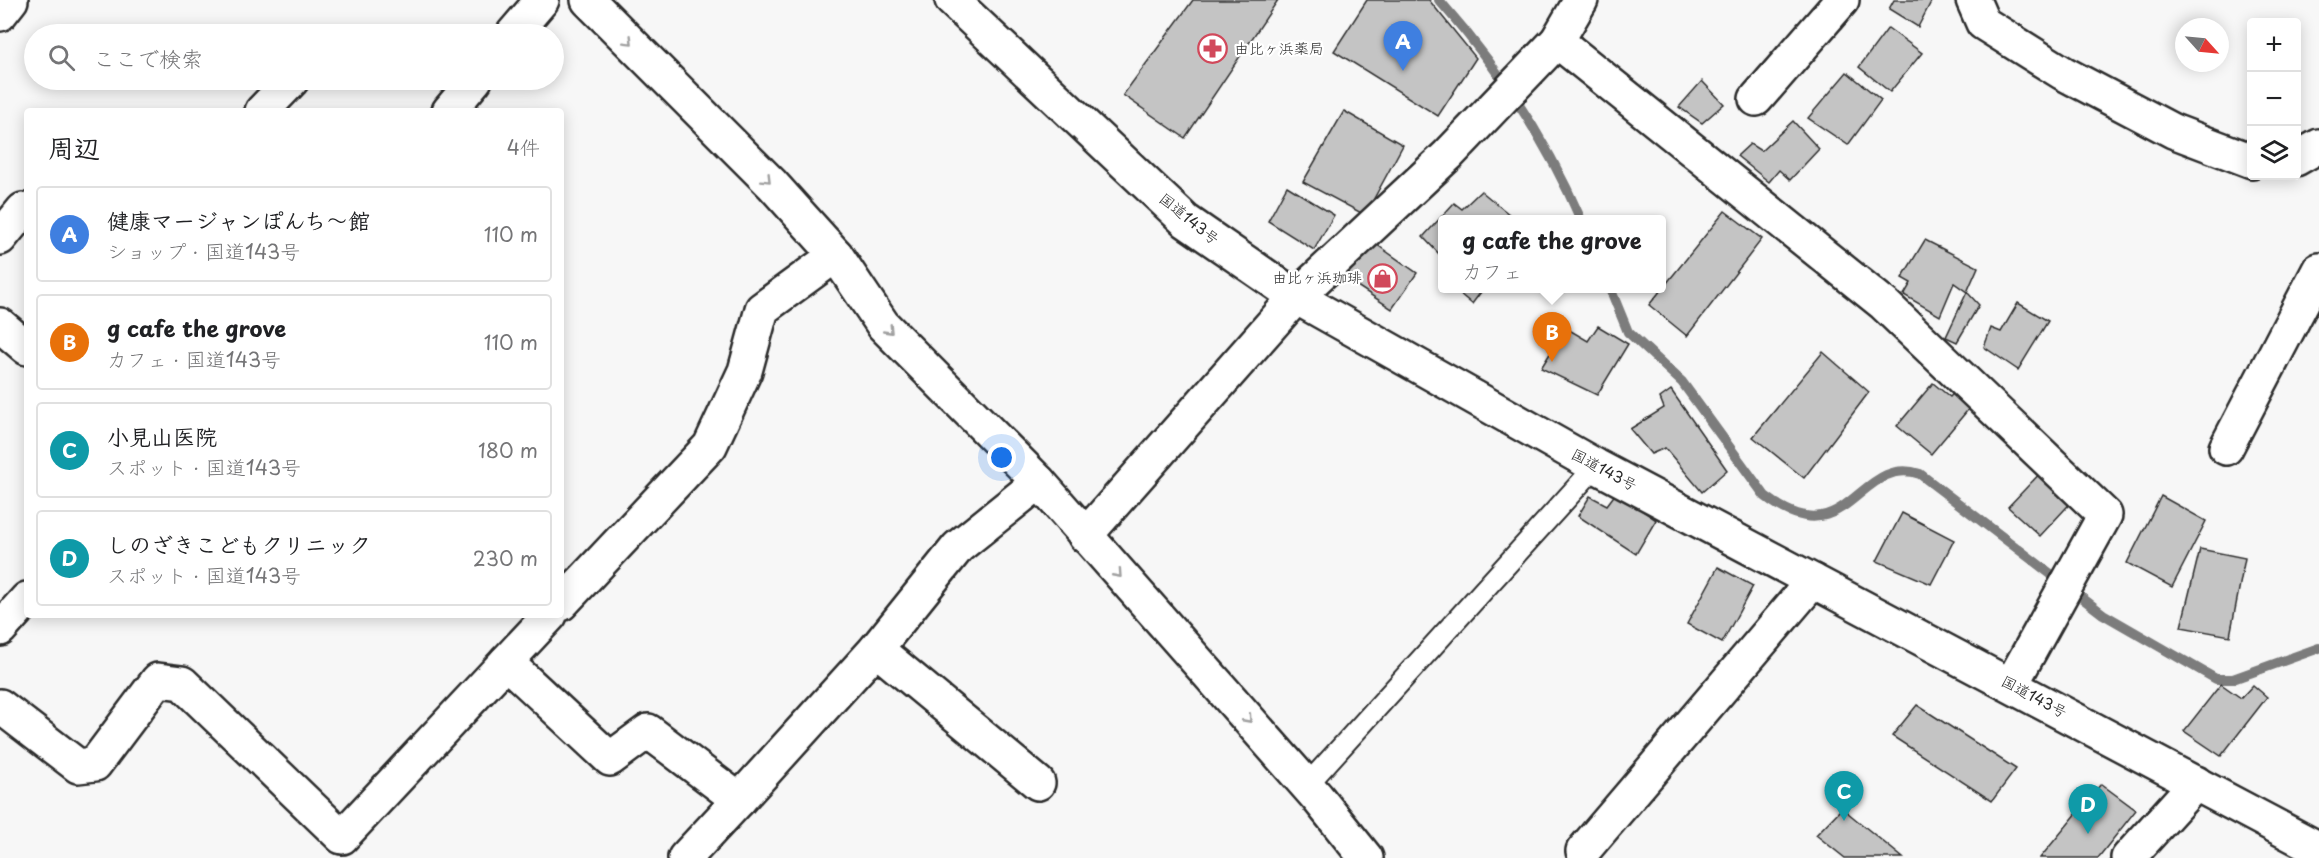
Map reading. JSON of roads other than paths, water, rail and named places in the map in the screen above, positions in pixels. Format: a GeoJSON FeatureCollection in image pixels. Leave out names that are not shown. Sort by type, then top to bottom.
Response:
{"type":"FeatureCollection","features":[{"type":"Feature","properties":{"kind":"main road"},"geometry":{"type":"LineString","coordinates":[[0,14],[11,0]]}},
{"type":"Feature","properties":{"kind":"main road"},"geometry":{"type":"LineString","coordinates":[[522,24],[542,0]]}},
{"type":"Feature","properties":{"kind":"main road"},"geometry":{"type":"LineString","coordinates":[[588,0],[772,183],[836,255],[884,325],[1039,482],[1306,785],[1366,858]]}},
{"type":"Feature","properties":{"kind":"main road","name":"国道143号"},"geometry":{"type":"LineString","coordinates":[[952,0],[1186,221],[1296,297],[1596,466],[2319,849]]}},
{"type":"Feature","properties":{"kind":"main road"},"geometry":{"type":"LineString","coordinates":[[1085,536],[1296,297],[1448,155],[1557,42],[1581,0]]}},
{"type":"Feature","properties":{"kind":"main road"},"geometry":{"type":"LineString","coordinates":[[1756,99],[1842,0]]}},
{"type":"Feature","properties":{"kind":"main road"},"geometry":{"type":"LineString","coordinates":[[1973,0],[1983,23],[2062,74],[2173,131],[2247,159]]}},
{"type":"Feature","properties":{"kind":"main road"},"geometry":{"type":"LineString","coordinates":[[1557,42],[1884,303],[2105,515],[2011,685]]}},
{"type":"Feature","properties":{"kind":"main road"},"geometry":{"type":"LineString","coordinates":[[265,108],[282,90]]}},
{"type":"Feature","properties":{"kind":"main road"},"geometry":{"type":"LineString","coordinates":[[451,108],[466,90]]}},
{"type":"Feature","properties":{"kind":"main road"},"geometry":{"type":"LineString","coordinates":[[2301,156],[2319,146]]}},
{"type":"Feature","properties":{"kind":"main road"},"geometry":{"type":"LineString","coordinates":[[0,238],[17,207]]}},
{"type":"Feature","properties":{"kind":"main road"},"geometry":{"type":"LineString","coordinates":[[564,601],[710,446],[745,370],[762,309],[836,255]]}},
{"type":"Feature","properties":{"kind":"main road"},"geometry":{"type":"LineString","coordinates":[[2226,448],[2319,270]]}},
{"type":"Feature","properties":{"kind":"main road"},"geometry":{"type":"LineString","coordinates":[[0,326],[24,346]]}},
{"type":"Feature","properties":{"kind":"main road"},"geometry":{"type":"LineString","coordinates":[[685,858],[876,649],[958,547],[1039,482]]}},
{"type":"Feature","properties":{"kind":"main road"},"geometry":{"type":"LineString","coordinates":[[1582,851],[1814,581]]}},
{"type":"Feature","properties":{"kind":"main road"},"geometry":{"type":"LineString","coordinates":[[0,629],[24,601]]}},
{"type":"Feature","properties":{"kind":"main road"},"geometry":{"type":"LineString","coordinates":[[0,706],[78,766],[95,764],[158,680],[182,682],[342,837],[547,618]]}},
{"type":"Feature","properties":{"kind":"main road"},"geometry":{"type":"LineString","coordinates":[[876,649],[1038,783]]}},
{"type":"Feature","properties":{"kind":"main road"},"geometry":{"type":"LineString","coordinates":[[506,662],[610,759],[648,731],[739,800]]}},
{"type":"Feature","properties":{"kind":"main road"},"geometry":{"type":"LineString","coordinates":[[2128,858],[2196,783]]}},
{"type":"Feature","properties":{"kind":"lane"},"geometry":{"type":"LineString","coordinates":[[1306,785],[1596,466]]}},
{"type":"Feature","properties":{"kind":"waterway"},"geometry":{"type":"LineString","coordinates":[[1439,0],[1519,104],[1552,161],[1579,215]]}},
{"type":"Feature","properties":{"kind":"waterway"},"geometry":{"type":"LineString","coordinates":[[1612,293],[1628,332],[1682,382],[1765,496],[1793,513],[1816,517],[1834,512],[1881,478],[1899,472],[1920,474],[2103,614],[2216,679],[2233,679],[2319,648]]}},
{"type":"Feature","properties":{"kind":"place","name":"由比ヶ浜薬局"},"geometry":{"type":"Point","coordinates":[1213,49]}},
{"type":"Feature","properties":{"kind":"place","name":"健康マージャンぽんち～館"},"geometry":{"type":"Point","coordinates":[1403,71]}},
{"type":"Feature","properties":{"kind":"place","name":"由比ヶ浜珈琲"},"geometry":{"type":"Point","coordinates":[1383,278]}},
{"type":"Feature","properties":{"kind":"place","name":"g cafe the grove"},"geometry":{"type":"Point","coordinates":[1552,362]}},
{"type":"Feature","properties":{"kind":"place","name":"小見山医院"},"geometry":{"type":"Point","coordinates":[1844,821]}},
{"type":"Feature","properties":{"kind":"place","name":"しのざきこどもクリニック"},"geometry":{"type":"Point","coordinates":[2088,834]}}]}
